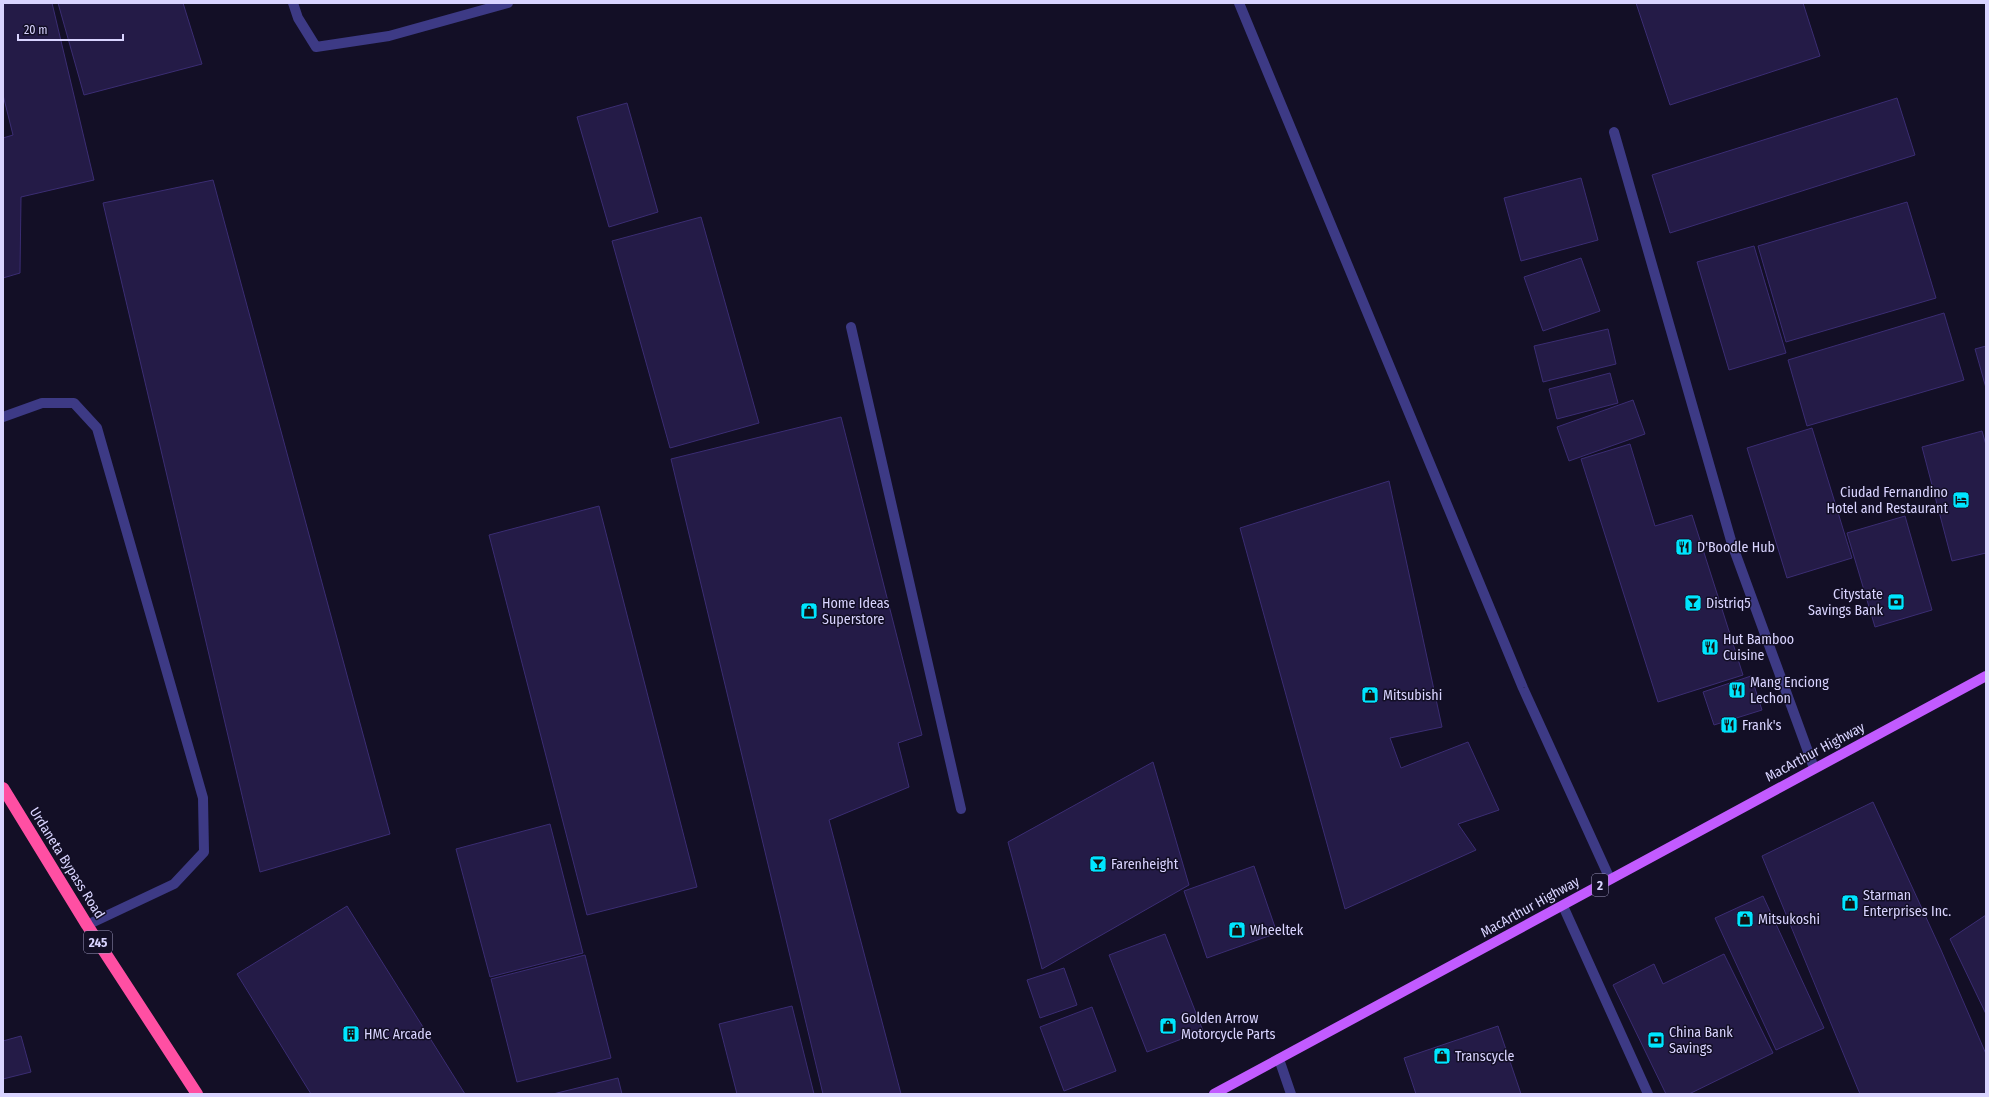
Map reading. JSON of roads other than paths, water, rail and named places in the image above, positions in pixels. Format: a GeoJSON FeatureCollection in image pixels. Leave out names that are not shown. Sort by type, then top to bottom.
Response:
{"type":"FeatureCollection","features":[{"type":"Feature","properties":{"kind":"highway","name":"Urdaneta Bypass Road"},"geometry":{"type":"LineString","coordinates":[[3,788],[87,925],[197,1094]]}},
{"type":"Feature","properties":{"kind":"main road","name":"MacArthur Highway"},"geometry":{"type":"LineString","coordinates":[[1214,1094],[1986,676]]}},
{"type":"Feature","properties":{"kind":"street"},"geometry":{"type":"LineString","coordinates":[[292,3],[298,18],[316,47],[389,36],[508,3]]}},
{"type":"Feature","properties":{"kind":"street"},"geometry":{"type":"LineString","coordinates":[[1239,3],[1523,688],[1610,879]]}},
{"type":"Feature","properties":{"kind":"street"},"geometry":{"type":"LineString","coordinates":[[1614,132],[1732,544],[1814,768]]}},
{"type":"Feature","properties":{"kind":"street"},"geometry":{"type":"LineString","coordinates":[[851,327],[961,809]]}},
{"type":"Feature","properties":{"kind":"street"},"geometry":{"type":"LineString","coordinates":[[3,418],[42,402],[74,403],[97,428],[203,798],[204,852],[174,884],[87,925]]}},
{"type":"Feature","properties":{"kind":"street"},"geometry":{"type":"LineString","coordinates":[[1563,906],[1648,1094]]}},
{"type":"Feature","properties":{"kind":"street"},"geometry":{"type":"LineString","coordinates":[[1279,1059],[1291,1094]]}},
{"type":"Feature","properties":{"kind":"place","name":"Ciudad Fernandino Hotel and Restaurant"},"geometry":{"type":"Point","coordinates":[1961,500]}},
{"type":"Feature","properties":{"kind":"place","name":"D'Boodle Hub"},"geometry":{"type":"Point","coordinates":[1684,547]}},
{"type":"Feature","properties":{"kind":"place","name":"Citystate Savings Bank"},"geometry":{"type":"Point","coordinates":[1896,602]}},
{"type":"Feature","properties":{"kind":"place","name":"Distriq5"},"geometry":{"type":"Point","coordinates":[1693,603]}},
{"type":"Feature","properties":{"kind":"place","name":"Home Ideas Superstore"},"geometry":{"type":"Point","coordinates":[809,611]}},
{"type":"Feature","properties":{"kind":"place","name":"Hut Bamboo Cuisine"},"geometry":{"type":"Point","coordinates":[1710,647]}},
{"type":"Feature","properties":{"kind":"place","name":"Mang Enciong Lechon"},"geometry":{"type":"Point","coordinates":[1737,690]}},
{"type":"Feature","properties":{"kind":"place","name":"Mitsubishi"},"geometry":{"type":"Point","coordinates":[1370,695]}},
{"type":"Feature","properties":{"kind":"place","name":"Frank's"},"geometry":{"type":"Point","coordinates":[1729,725]}},
{"type":"Feature","properties":{"kind":"place","name":"Farenheight"},"geometry":{"type":"Point","coordinates":[1098,864]}},
{"type":"Feature","properties":{"kind":"place","name":"Starman Enterprises Inc."},"geometry":{"type":"Point","coordinates":[1850,903]}},
{"type":"Feature","properties":{"kind":"place","name":"Mitsukoshi"},"geometry":{"type":"Point","coordinates":[1745,919]}},
{"type":"Feature","properties":{"kind":"place","name":"Wheeltek"},"geometry":{"type":"Point","coordinates":[1237,930]}},
{"type":"Feature","properties":{"kind":"place","name":"Golden Arrow Motorcycle Parts"},"geometry":{"type":"Point","coordinates":[1168,1026]}},
{"type":"Feature","properties":{"kind":"place","name":"HMC Arcade"},"geometry":{"type":"Point","coordinates":[351,1034]}},
{"type":"Feature","properties":{"kind":"place","name":"China Bank Savings"},"geometry":{"type":"Point","coordinates":[1656,1040]}},
{"type":"Feature","properties":{"kind":"place","name":"Transcycle"},"geometry":{"type":"Point","coordinates":[1442,1056]}}]}
